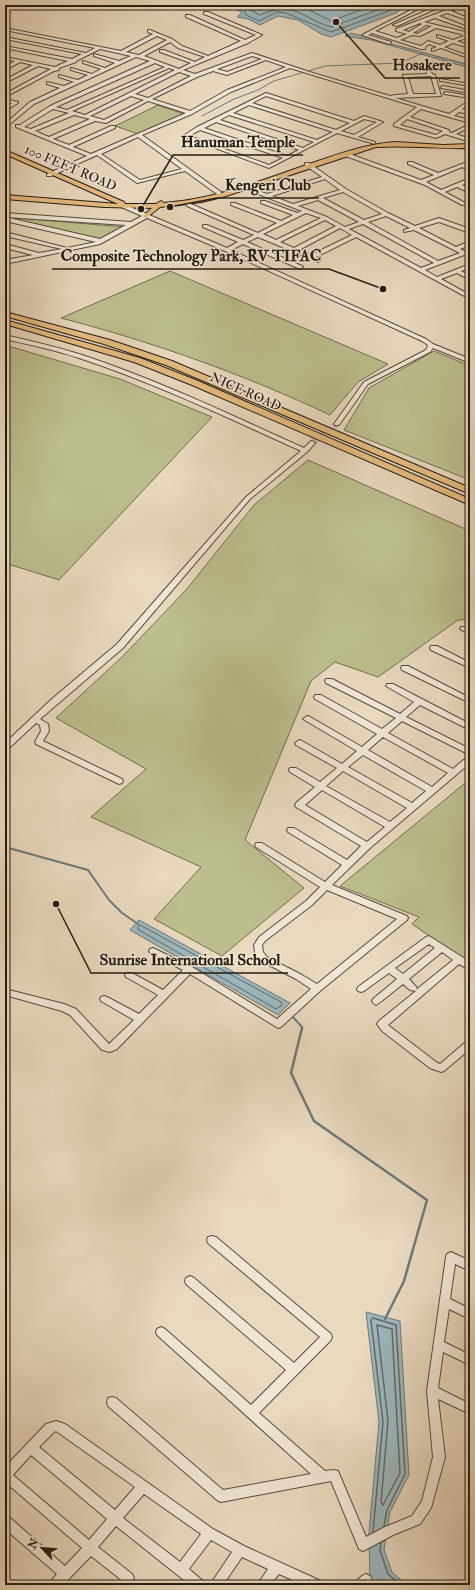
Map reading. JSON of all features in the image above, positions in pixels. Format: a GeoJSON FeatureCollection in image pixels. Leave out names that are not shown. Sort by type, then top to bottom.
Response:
{"type":"FeatureCollection","features":[{"type":"Feature","properties":{"kind":"highway","name":"NICE ROAD"},"geometry":{"type":"LineString","coordinates":[[5,314],[107,342],[169,363],[470,491]]}},
{"type":"Feature","properties":{"kind":"highway","name":"NICE ROAD"},"geometry":{"type":"LineString","coordinates":[[5,322],[137,360],[196,383],[470,502]]}},
{"type":"Feature","properties":{"kind":"main road"},"geometry":{"type":"LineString","coordinates":[[5,195],[95,205],[120,203],[161,204],[219,193],[373,144],[469,142]]}},
{"type":"Feature","properties":{"kind":"main road"},"geometry":{"type":"LineString","coordinates":[[5,195],[120,203],[161,204],[186,202],[221,195],[308,165],[376,145],[385,144],[443,147],[469,142]]}},
{"type":"Feature","properties":{"kind":"main road","name":"100 FEET ROAD"},"geometry":{"type":"LineString","coordinates":[[5,152],[51,174]]}},
{"type":"Feature","properties":{"kind":"main road","name":"100 FEET ROAD"},"geometry":{"type":"LineString","coordinates":[[5,157],[51,174],[120,203]]}},
{"type":"Feature","properties":{"kind":"main road"},"geometry":{"type":"LineString","coordinates":[[146,216],[161,204]]}},
{"type":"Feature","properties":{"kind":"street"},"geometry":{"type":"LineString","coordinates":[[417,5],[423,5]]}},
{"type":"Feature","properties":{"kind":"street"},"geometry":{"type":"LineString","coordinates":[[389,43],[364,35],[423,5]]}},
{"type":"Feature","properties":{"kind":"street"},"geometry":{"type":"LineString","coordinates":[[433,5],[470,20]]}},
{"type":"Feature","properties":{"kind":"street"},"geometry":{"type":"LineString","coordinates":[[389,28],[438,7]]}},
{"type":"Feature","properties":{"kind":"street"},"geometry":{"type":"LineString","coordinates":[[399,30],[447,10],[465,7]]}},
{"type":"Feature","properties":{"kind":"street"},"geometry":{"type":"LineString","coordinates":[[212,10],[190,17],[246,42]]}},
{"type":"Feature","properties":{"kind":"street"},"geometry":{"type":"LineString","coordinates":[[85,117],[179,70],[260,35],[206,13]]}},
{"type":"Feature","properties":{"kind":"street"},"geometry":{"type":"LineString","coordinates":[[434,16],[470,29]]}},
{"type":"Feature","properties":{"kind":"street"},"geometry":{"type":"LineString","coordinates":[[427,19],[438,21]]}},
{"type":"Feature","properties":{"kind":"street"},"geometry":{"type":"LineString","coordinates":[[420,22],[463,33],[469,36]]}},
{"type":"Feature","properties":{"kind":"street"},"geometry":{"type":"LineString","coordinates":[[426,24],[396,40],[422,48],[428,42],[463,55],[470,54]]}},
{"type":"Feature","properties":{"kind":"street"},"geometry":{"type":"LineString","coordinates":[[383,25],[389,28],[418,35],[436,26]]}},
{"type":"Feature","properties":{"kind":"street"},"geometry":{"type":"LineString","coordinates":[[5,30],[122,52],[155,61],[195,76]]}},
{"type":"Feature","properties":{"kind":"street"},"geometry":{"type":"LineString","coordinates":[[150,31],[170,40],[180,47],[208,57]]}},
{"type":"Feature","properties":{"kind":"street"},"geometry":{"type":"LineString","coordinates":[[370,31],[396,39]]}},
{"type":"Feature","properties":{"kind":"street"},"geometry":{"type":"LineString","coordinates":[[6,39],[19,32]]}},
{"type":"Feature","properties":{"kind":"street"},"geometry":{"type":"LineString","coordinates":[[122,52],[157,34]]}},
{"type":"Feature","properties":{"kind":"street"},"geometry":{"type":"LineString","coordinates":[[439,36],[470,47]]}},
{"type":"Feature","properties":{"kind":"street"},"geometry":{"type":"LineString","coordinates":[[434,50],[453,40],[469,36]]}},
{"type":"Feature","properties":{"kind":"street"},"geometry":{"type":"LineString","coordinates":[[6,39],[86,54]]}},
{"type":"Feature","properties":{"kind":"street"},"geometry":{"type":"LineString","coordinates":[[5,127],[32,103],[105,69],[138,56],[170,40]]}},
{"type":"Feature","properties":{"kind":"street"},"geometry":{"type":"LineString","coordinates":[[5,47],[74,60]]}},
{"type":"Feature","properties":{"kind":"street"},"geometry":{"type":"LineString","coordinates":[[5,96],[52,70],[57,69],[99,48]]}},
{"type":"Feature","properties":{"kind":"street"},"geometry":{"type":"LineString","coordinates":[[231,48],[238,50]]}},
{"type":"Feature","properties":{"kind":"street"},"geometry":{"type":"LineString","coordinates":[[162,51],[194,63]]}},
{"type":"Feature","properties":{"kind":"street"},"geometry":{"type":"LineString","coordinates":[[245,52],[311,74],[450,116],[470,124]]}},
{"type":"Feature","properties":{"kind":"street"},"geometry":{"type":"LineString","coordinates":[[52,107],[104,122],[195,76],[252,54]]}},
{"type":"Feature","properties":{"kind":"street"},"geometry":{"type":"LineString","coordinates":[[96,55],[119,63]]}},
{"type":"Feature","properties":{"kind":"street"},"geometry":{"type":"LineString","coordinates":[[5,58],[57,69]]}},
{"type":"Feature","properties":{"kind":"street"},"geometry":{"type":"LineString","coordinates":[[213,69],[227,74],[265,59]]}},
{"type":"Feature","properties":{"kind":"street"},"geometry":{"type":"LineString","coordinates":[[5,69],[19,61]]}},
{"type":"Feature","properties":{"kind":"street"},"geometry":{"type":"LineString","coordinates":[[21,127],[52,107],[155,61]]}},
{"type":"Feature","properties":{"kind":"street"},"geometry":{"type":"LineString","coordinates":[[85,62],[105,69]]}},
{"type":"Feature","properties":{"kind":"street"},"geometry":{"type":"LineString","coordinates":[[5,82],[37,65]]}},
{"type":"Feature","properties":{"kind":"street"},"geometry":{"type":"LineString","coordinates":[[31,131],[170,66]]}},
{"type":"Feature","properties":{"kind":"street"},"geometry":{"type":"LineString","coordinates":[[51,174],[138,135],[190,114],[229,91],[290,67]]}},
{"type":"Feature","properties":{"kind":"street"},"geometry":{"type":"LineString","coordinates":[[390,98],[395,96],[439,95],[433,75],[430,75],[427,68]]}},
{"type":"Feature","properties":{"kind":"street"},"geometry":{"type":"LineString","coordinates":[[73,69],[92,75]]}},
{"type":"Feature","properties":{"kind":"street"},"geometry":{"type":"LineString","coordinates":[[411,96],[405,76],[430,75]]}},
{"type":"Feature","properties":{"kind":"street"},"geometry":{"type":"LineString","coordinates":[[61,76],[78,82]]}},
{"type":"Feature","properties":{"kind":"street"},"geometry":{"type":"LineString","coordinates":[[442,80],[470,85]]}},
{"type":"Feature","properties":{"kind":"street"},"geometry":{"type":"LineString","coordinates":[[49,83],[64,88]]}},
{"type":"Feature","properties":{"kind":"street"},"geometry":{"type":"LineString","coordinates":[[443,87],[470,92]]}},
{"type":"Feature","properties":{"kind":"street"},"geometry":{"type":"LineString","coordinates":[[354,122],[269,92],[199,128],[185,138],[269,167],[335,131],[365,117],[381,122],[354,137]]}},
{"type":"Feature","properties":{"kind":"street"},"geometry":{"type":"LineString","coordinates":[[44,93],[50,95]]}},
{"type":"Feature","properties":{"kind":"street"},"geometry":{"type":"LineString","coordinates":[[446,93],[470,97]]}},
{"type":"Feature","properties":{"kind":"street"},"geometry":{"type":"LineString","coordinates":[[130,94],[190,114]]}},
{"type":"Feature","properties":{"kind":"street"},"geometry":{"type":"LineString","coordinates":[[5,100],[16,104],[5,110]]}},
{"type":"Feature","properties":{"kind":"street"},"geometry":{"type":"LineString","coordinates":[[248,103],[373,144]]}},
{"type":"Feature","properties":{"kind":"street"},"geometry":{"type":"LineString","coordinates":[[450,116],[469,103]]}},
{"type":"Feature","properties":{"kind":"street"},"geometry":{"type":"LineString","coordinates":[[420,107],[396,125],[436,137],[445,132]]}},
{"type":"Feature","properties":{"kind":"street"},"geometry":{"type":"LineString","coordinates":[[458,110],[470,113]]}},
{"type":"Feature","properties":{"kind":"street"},"geometry":{"type":"LineString","coordinates":[[228,113],[316,141]]}},
{"type":"Feature","properties":{"kind":"street"},"geometry":{"type":"LineString","coordinates":[[406,117],[447,130],[445,132],[469,142]]}},
{"type":"Feature","properties":{"kind":"street"},"geometry":{"type":"LineString","coordinates":[[50,139],[95,119]]}},
{"type":"Feature","properties":{"kind":"street"},"geometry":{"type":"LineString","coordinates":[[215,120],[302,149]]}},
{"type":"Feature","properties":{"kind":"street"},"geometry":{"type":"LineString","coordinates":[[10,123],[91,156]]}},
{"type":"Feature","properties":{"kind":"street"},"geometry":{"type":"LineString","coordinates":[[452,135],[470,124]]}},
{"type":"Feature","properties":{"kind":"street"},"geometry":{"type":"LineString","coordinates":[[69,146],[113,127]]}},
{"type":"Feature","properties":{"kind":"street"},"geometry":{"type":"LineString","coordinates":[[199,128],[287,158]]}},
{"type":"Feature","properties":{"kind":"street"},"geometry":{"type":"LineString","coordinates":[[138,135],[219,193]]}},
{"type":"Feature","properties":{"kind":"street"},"geometry":{"type":"LineString","coordinates":[[98,154],[139,182],[187,169]]}},
{"type":"Feature","properties":{"kind":"street"},"geometry":{"type":"LineString","coordinates":[[345,154],[421,182],[464,204]]}},
{"type":"Feature","properties":{"kind":"street"},"geometry":{"type":"LineString","coordinates":[[421,182],[470,162]]}},
{"type":"Feature","properties":{"kind":"street"},"geometry":{"type":"LineString","coordinates":[[410,163],[438,175]]}},
{"type":"Feature","properties":{"kind":"street"},"geometry":{"type":"LineString","coordinates":[[308,165],[344,190],[386,214],[470,256]]}},
{"type":"Feature","properties":{"kind":"street"},"geometry":{"type":"LineString","coordinates":[[462,165],[470,169]]}},
{"type":"Feature","properties":{"kind":"street"},"geometry":{"type":"LineString","coordinates":[[268,196],[326,177]]}},
{"type":"Feature","properties":{"kind":"street"},"geometry":{"type":"LineString","coordinates":[[440,192],[470,180]]}},
{"type":"Feature","properties":{"kind":"street"},"geometry":{"type":"LineString","coordinates":[[457,185],[470,191]]}},
{"type":"Feature","properties":{"kind":"street"},"geometry":{"type":"LineString","coordinates":[[243,187],[325,218],[436,279],[469,295]]}},
{"type":"Feature","properties":{"kind":"street"},"geometry":{"type":"LineString","coordinates":[[293,206],[344,190]]}},
{"type":"Feature","properties":{"kind":"street"},"geometry":{"type":"LineString","coordinates":[[319,198],[438,263]]}},
{"type":"Feature","properties":{"kind":"street"},"geometry":{"type":"LineString","coordinates":[[186,202],[189,205],[315,258],[356,235]]}},
{"type":"Feature","properties":{"kind":"street"},"geometry":{"type":"LineString","coordinates":[[263,202],[297,215]]}},
{"type":"Feature","properties":{"kind":"street"},"geometry":{"type":"LineString","coordinates":[[120,203],[146,216],[227,250],[424,340],[431,345],[470,361]]}},
{"type":"Feature","properties":{"kind":"street"},"geometry":{"type":"LineString","coordinates":[[233,204],[281,223]]}},
{"type":"Feature","properties":{"kind":"street"},"geometry":{"type":"LineString","coordinates":[[227,250],[306,210]]}},
{"type":"Feature","properties":{"kind":"street"},"geometry":{"type":"LineString","coordinates":[[294,250],[342,227],[386,214]]}},
{"type":"Feature","properties":{"kind":"street"},"geometry":{"type":"LineString","coordinates":[[5,215],[131,224]]}},
{"type":"Feature","properties":{"kind":"street"},"geometry":{"type":"LineString","coordinates":[[6,261],[101,242],[146,216]]}},
{"type":"Feature","properties":{"kind":"street"},"geometry":{"type":"LineString","coordinates":[[276,242],[325,218]]}},
{"type":"Feature","properties":{"kind":"street"},"geometry":{"type":"LineString","coordinates":[[5,220],[101,242]]}},
{"type":"Feature","properties":{"kind":"street"},"geometry":{"type":"LineString","coordinates":[[406,231],[439,220],[449,222],[470,231]]}},
{"type":"Feature","properties":{"kind":"street"},"geometry":{"type":"LineString","coordinates":[[205,226],[300,267]]}},
{"type":"Feature","properties":{"kind":"street"},"geometry":{"type":"LineString","coordinates":[[5,234],[68,249]]}},
{"type":"Feature","properties":{"kind":"street"},"geometry":{"type":"LineString","coordinates":[[456,249],[470,243]]}},
{"type":"Feature","properties":{"kind":"street"},"geometry":{"type":"LineString","coordinates":[[5,246],[41,255]]}},
{"type":"Feature","properties":{"kind":"street"},"geometry":{"type":"LineString","coordinates":[[420,270],[464,253]]}},
{"type":"Feature","properties":{"kind":"street"},"geometry":{"type":"LineString","coordinates":[[436,279],[470,266]]}},
{"type":"Feature","properties":{"kind":"street"},"geometry":{"type":"LineString","coordinates":[[457,271],[470,278]]}},
{"type":"Feature","properties":{"kind":"street"},"geometry":{"type":"LineString","coordinates":[[5,337],[81,357],[119,370],[305,451]]}},
{"type":"Feature","properties":{"kind":"street"},"geometry":{"type":"LineString","coordinates":[[337,424],[366,383],[428,351],[431,345]]}},
{"type":"Feature","properties":{"kind":"street"},"geometry":{"type":"LineString","coordinates":[[460,357],[470,353]]}},
{"type":"Feature","properties":{"kind":"street"},"geometry":{"type":"LineString","coordinates":[[5,747],[77,681],[120,646],[248,498],[305,451],[312,443]]}},
{"type":"Feature","properties":{"kind":"street"},"geometry":{"type":"LineString","coordinates":[[434,648],[470,666]]}},
{"type":"Feature","properties":{"kind":"street"},"geometry":{"type":"LineString","coordinates":[[405,668],[470,701]]}},
{"type":"Feature","properties":{"kind":"street"},"geometry":{"type":"LineString","coordinates":[[329,681],[470,752]]}},
{"type":"Feature","properties":{"kind":"street"},"geometry":{"type":"LineString","coordinates":[[390,686],[470,727]]}},
{"type":"Feature","properties":{"kind":"street"},"geometry":{"type":"LineString","coordinates":[[318,697],[454,773]]}},
{"type":"Feature","properties":{"kind":"street"},"geometry":{"type":"LineString","coordinates":[[367,846],[299,805],[419,702]]}},
{"type":"Feature","properties":{"kind":"street"},"geometry":{"type":"LineString","coordinates":[[307,719],[432,791]]}},
{"type":"Feature","properties":{"kind":"street"},"geometry":{"type":"LineString","coordinates":[[36,720],[44,724],[45,731],[40,742],[119,780]]}},
{"type":"Feature","properties":{"kind":"street"},"geometry":{"type":"LineString","coordinates":[[299,743],[412,808]]}},
{"type":"Feature","properties":{"kind":"street"},"geometry":{"type":"LineString","coordinates":[[317,989],[299,977],[264,959],[259,952],[258,945],[262,939],[310,903],[347,864],[367,846],[470,759]]}},
{"type":"Feature","properties":{"kind":"street"},"geometry":{"type":"LineString","coordinates":[[293,770],[390,826]]}},
{"type":"Feature","properties":{"kind":"street"},"geometry":{"type":"LineString","coordinates":[[291,830],[347,864]]}},
{"type":"Feature","properties":{"kind":"street"},"geometry":{"type":"LineString","coordinates":[[153,951],[189,969],[278,1024],[317,989],[404,918],[325,886],[259,845]]}},
{"type":"Feature","properties":{"kind":"street"},"geometry":{"type":"LineString","coordinates":[[361,989],[429,939],[470,967]]}},
{"type":"Feature","properties":{"kind":"street"},"geometry":{"type":"LineString","coordinates":[[376,1001],[441,948]]}},
{"type":"Feature","properties":{"kind":"street"},"geometry":{"type":"LineString","coordinates":[[458,960],[382,1024],[385,1028],[433,1065],[441,1068],[470,1044]]}},
{"type":"Feature","properties":{"kind":"street"},"geometry":{"type":"LineString","coordinates":[[389,968],[413,988]]}},
{"type":"Feature","properties":{"kind":"street"},"geometry":{"type":"LineString","coordinates":[[5,992],[64,1008],[73,1012],[105,1047],[110,1048],[114,1046],[189,969]]}},
{"type":"Feature","properties":{"kind":"street"},"geometry":{"type":"LineString","coordinates":[[129,975],[164,994]]}},
{"type":"Feature","properties":{"kind":"street"},"geometry":{"type":"LineString","coordinates":[[104,999],[140,1019]]}},
{"type":"Feature","properties":{"kind":"street"},"geometry":{"type":"LineString","coordinates":[[212,1240],[327,1337],[251,1413]]}},
{"type":"Feature","properties":{"kind":"street"},"geometry":{"type":"LineString","coordinates":[[112,1402],[221,1496],[334,1474],[363,1545],[389,1531],[416,1520],[427,1504],[439,1457],[432,1391],[451,1257],[470,1266]]}},
{"type":"Feature","properties":{"kind":"street"},"geometry":{"type":"LineString","coordinates":[[190,1281],[294,1370]]}},
{"type":"Feature","properties":{"kind":"street"},"geometry":{"type":"LineString","coordinates":[[445,1302],[470,1314]]}},
{"type":"Feature","properties":{"kind":"street"},"geometry":{"type":"LineString","coordinates":[[161,1332],[322,1477]]}},
{"type":"Feature","properties":{"kind":"street"},"geometry":{"type":"LineString","coordinates":[[439,1345],[470,1360]]}},
{"type":"Feature","properties":{"kind":"street"},"geometry":{"type":"LineString","coordinates":[[432,1391],[470,1409]]}},
{"type":"Feature","properties":{"kind":"street"},"geometry":{"type":"LineString","coordinates":[[128,1578],[90,1548],[5,1475],[50,1428],[56,1426],[61,1428],[209,1533],[240,1550],[317,1585]]}},
{"type":"Feature","properties":{"kind":"street"},"geometry":{"type":"LineString","coordinates":[[31,1448],[116,1519],[199,1585]]}},
{"type":"Feature","properties":{"kind":"street"},"geometry":{"type":"LineString","coordinates":[[55,1585],[116,1519],[143,1486]]}},
{"type":"Feature","properties":{"kind":"street"},"geometry":{"type":"LineString","coordinates":[[5,1521],[65,1574]]}},
{"type":"Feature","properties":{"kind":"street"},"geometry":{"type":"LineString","coordinates":[[181,1570],[209,1533]]}},
{"type":"Feature","properties":{"kind":"street"},"geometry":{"type":"LineString","coordinates":[[216,1585],[240,1550]]}},
{"type":"Feature","properties":{"kind":"street"},"geometry":{"type":"LineString","coordinates":[[263,1585],[276,1566]]}},
{"type":"Feature","properties":{"kind":"green space"},"geometry":{"type":"Polygon","coordinates":[[[158,105],[184,114],[138,134],[115,126],[158,105]]]}},
{"type":"Feature","properties":{"kind":"green space"},"geometry":{"type":"Polygon","coordinates":[[[5,217],[125,227],[100,240],[5,217]]]}},
{"type":"Feature","properties":{"kind":"green space"},"geometry":{"type":"Polygon","coordinates":[[[170,271],[388,364],[358,382],[330,415],[264,386],[164,348],[61,318],[170,271]]]}},
{"type":"Feature","properties":{"kind":"green space"},"geometry":{"type":"Polygon","coordinates":[[[5,345],[120,379],[212,417],[59,580],[5,563],[5,345]]]}},
{"type":"Feature","properties":{"kind":"green space"},"geometry":{"type":"Polygon","coordinates":[[[434,351],[470,366],[470,480],[344,430],[369,388],[434,351]]]}},
{"type":"Feature","properties":{"kind":"green space"},"geometry":{"type":"Polygon","coordinates":[[[308,460],[470,531],[470,619],[458,620],[378,677],[335,662],[311,681],[245,840],[304,888],[222,956],[154,919],[201,867],[91,817],[146,769],[56,718],[123,656],[186,590],[254,505],[308,460]]]}},
{"type":"Feature","properties":{"kind":"green space"},"geometry":{"type":"Polygon","coordinates":[[[470,779],[470,959],[461,965],[453,952],[412,924],[419,917],[340,886],[470,779]]]}},
{"type":"Feature","properties":{"kind":"water"},"geometry":{"type":"Polygon","coordinates":[[[225,5],[403,5],[403,7],[396,13],[331,37],[321,34],[298,20],[278,16],[260,25],[248,19],[237,17],[242,12],[225,5]]]}},
{"type":"Feature","properties":{"kind":"water"},"geometry":{"type":"Polygon","coordinates":[[[351,33],[470,65],[470,68],[371,40],[345,36],[351,33]]]}},
{"type":"Feature","properties":{"kind":"water"},"geometry":{"type":"Polygon","coordinates":[[[139,920],[290,1003],[278,1015],[130,930],[139,920]]]}},
{"type":"Feature","properties":{"kind":"water"},"geometry":{"type":"Polygon","coordinates":[[[366,1312],[400,1321],[409,1475],[390,1512],[384,1550],[392,1572],[407,1585],[370,1584],[369,1533],[379,1422],[366,1312]]]}},
{"type":"Feature","properties":{"kind":"waterway"},"geometry":{"type":"LineString","coordinates":[[202,116],[234,99],[258,90],[274,81],[325,66],[400,63],[423,53]]}},
{"type":"Feature","properties":{"kind":"waterway"},"geometry":{"type":"LineString","coordinates":[[435,56],[470,65]]}},
{"type":"Feature","properties":{"kind":"waterway"},"geometry":{"type":"LineString","coordinates":[[5,847],[88,870],[109,900],[122,913],[138,924]]}},
{"type":"Feature","properties":{"kind":"waterway"},"geometry":{"type":"LineString","coordinates":[[291,1015],[302,1028]]}},
{"type":"Feature","properties":{"kind":"waterway"},"geometry":{"type":"LineString","coordinates":[[302,1028],[291,1073],[314,1121],[427,1200],[404,1281],[385,1319]]}},
{"type":"Feature","properties":{"kind":"tunnel"},"geometry":{"type":"LineString","coordinates":[[312,443],[337,424]]}},
{"type":"Feature","properties":{"kind":"place","name":"Hosakere"},"geometry":{"type":"Point","coordinates":[336,22]}},
{"type":"Feature","properties":{"kind":"place","name":"Kengeri Club"},"geometry":{"type":"Point","coordinates":[170,207]}},
{"type":"Feature","properties":{"kind":"place","name":"Hanuman Temple"},"geometry":{"type":"Point","coordinates":[141,209]}},
{"type":"Feature","properties":{"kind":"place","name":"Composite Technology Park, RV TIFAC"},"geometry":{"type":"Point","coordinates":[383,289]}},
{"type":"Feature","properties":{"kind":"place","name":"Sunrise International School"},"geometry":{"type":"Point","coordinates":[56,904]}}]}
